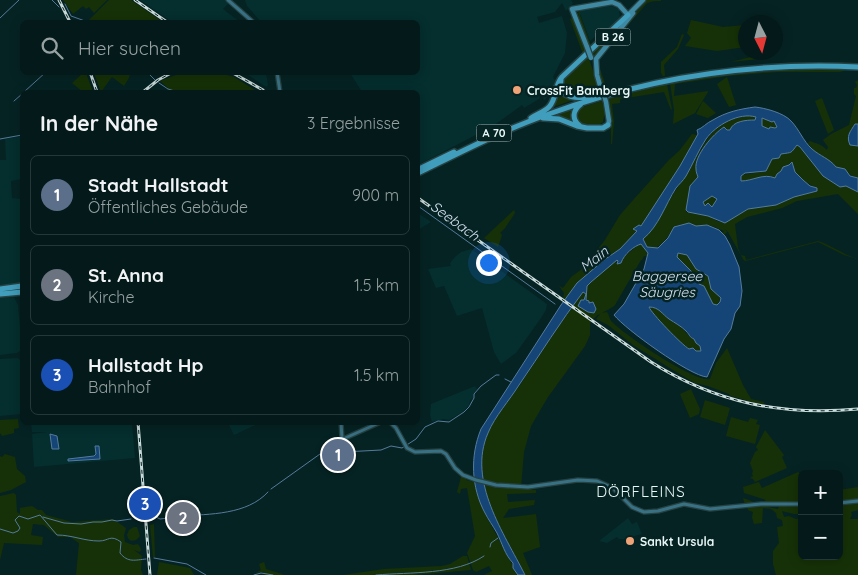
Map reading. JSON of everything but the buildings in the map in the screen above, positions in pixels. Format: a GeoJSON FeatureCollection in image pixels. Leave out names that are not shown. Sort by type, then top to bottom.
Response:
{"type":"FeatureCollection","features":[{"type":"Feature","properties":{"kind":"highway"},"geometry":{"type":"LineString","coordinates":[[532,119],[550,106],[554,99],[557,84],[562,77],[628,15]]}},
{"type":"Feature","properties":{"kind":"highway","name":"A 70"},"geometry":{"type":"LineString","coordinates":[[420,169],[478,140],[532,119],[593,96],[645,83],[724,69],[781,64],[858,65]]}},
{"type":"Feature","properties":{"kind":"highway","name":"A 70"},"geometry":{"type":"LineString","coordinates":[[420,172],[532,119],[583,102],[664,82],[724,72],[781,67],[844,65]]}},
{"type":"Feature","properties":{"kind":"highway"},"geometry":{"type":"LineString","coordinates":[[562,77],[561,88],[566,95],[576,98],[593,96]]}},
{"type":"Feature","properties":{"kind":"highway"},"geometry":{"type":"LineString","coordinates":[[582,127],[576,123],[574,114],[583,102]]}},
{"type":"Feature","properties":{"kind":"highway"},"geometry":{"type":"LineString","coordinates":[[532,119],[555,118],[582,127],[606,125]]}},
{"type":"Feature","properties":{"kind":"highway"},"geometry":{"type":"LineString","coordinates":[[0,289],[20,286]]}},
{"type":"Feature","properties":{"kind":"highway"},"geometry":{"type":"LineString","coordinates":[[0,294],[20,292]]}},
{"type":"Feature","properties":{"kind":"main road"},"geometry":{"type":"LineString","coordinates":[[230,1],[251,20]]}},
{"type":"Feature","properties":{"kind":"main road"},"geometry":{"type":"LineString","coordinates":[[577,20],[578,12],[582,6],[611,2],[621,7],[629,8],[640,3]]}},
{"type":"Feature","properties":{"kind":"main road","name":"B 26"},"geometry":{"type":"LineString","coordinates":[[628,15],[640,3]]}},
{"type":"Feature","properties":{"kind":"main road","name":"B 26"},"geometry":{"type":"LineString","coordinates":[[597,75],[596,58],[640,3]]}},
{"type":"Feature","properties":{"kind":"main road","name":"B 26"},"geometry":{"type":"LineString","coordinates":[[582,6],[572,9],[602,88],[607,116],[606,125]]}},
{"type":"Feature","properties":{"kind":"main road"},"geometry":{"type":"LineString","coordinates":[[621,7],[628,15]]}},
{"type":"Feature","properties":{"kind":"main road"},"geometry":{"type":"LineString","coordinates":[[278,75],[280,90]]}},
{"type":"Feature","properties":{"kind":"main road"},"geometry":{"type":"LineString","coordinates":[[341,425],[342,438],[348,438],[376,425]]}},
{"type":"Feature","properties":{"kind":"main road"},"geometry":{"type":"LineString","coordinates":[[393,425],[405,445],[413,452],[437,450],[444,453],[458,470],[470,478],[496,485],[520,487],[578,480],[597,482],[615,490],[634,508],[649,512],[684,504],[710,509],[798,504]]}},
{"type":"Feature","properties":{"kind":"main road"},"geometry":{"type":"LineString","coordinates":[[843,503],[858,501]]}},
{"type":"Feature","properties":{"kind":"shaded area"},"geometry":{"type":"Polygon","coordinates":[[[140,0],[232,0],[223,9],[237,20],[169,20],[140,0]]]}},
{"type":"Feature","properties":{"kind":"shaded area"},"geometry":{"type":"Polygon","coordinates":[[[245,0],[571,0],[573,3],[566,11],[562,3],[555,12],[537,17],[539,23],[562,16],[567,33],[565,53],[553,77],[555,80],[553,88],[545,100],[540,96],[539,99],[524,108],[522,105],[493,126],[420,164],[420,90],[361,90],[351,75],[420,75],[420,20],[259,20],[247,6],[245,0]]]}},
{"type":"Feature","properties":{"kind":"shaded area"},"geometry":{"type":"Polygon","coordinates":[[[611,6],[619,9],[620,18],[603,35],[600,32],[590,41],[580,11],[590,7],[611,6]]]}},
{"type":"Feature","properties":{"kind":"shaded area"},"geometry":{"type":"Polygon","coordinates":[[[248,75],[266,75],[268,85],[266,87],[248,75]]]}},
{"type":"Feature","properties":{"kind":"shaded area"},"geometry":{"type":"Polygon","coordinates":[[[20,136],[20,179],[11,181],[12,198],[20,199],[20,283],[0,286],[0,160],[6,160],[5,139],[20,136]]]}},
{"type":"Feature","properties":{"kind":"shaded area"},"geometry":{"type":"Polygon","coordinates":[[[420,214],[431,222],[420,229],[420,214]]]}},
{"type":"Feature","properties":{"kind":"shaded area"},"geometry":{"type":"Polygon","coordinates":[[[471,249],[547,304],[541,318],[516,353],[501,364],[494,352],[482,308],[457,316],[444,286],[436,288],[428,269],[451,266],[450,263],[455,257],[461,252],[471,249]]]}},
{"type":"Feature","properties":{"kind":"shaded area"},"geometry":{"type":"Polygon","coordinates":[[[14,297],[18,305],[20,351],[17,353],[0,355],[0,298],[14,297]]]}},
{"type":"Feature","properties":{"kind":"shaded area"},"geometry":{"type":"Polygon","coordinates":[[[18,358],[20,360],[20,414],[0,416],[0,359],[18,358]]]}},
{"type":"Feature","properties":{"kind":"shaded area"},"geometry":{"type":"Polygon","coordinates":[[[475,386],[477,389],[464,411],[449,420],[443,419],[432,422],[430,415],[431,404],[475,386]]]}},
{"type":"Feature","properties":{"kind":"shaded area"},"geometry":{"type":"Polygon","coordinates":[[[31,425],[132,425],[135,458],[34,467],[32,434],[46,432],[32,432],[31,425]]]}},
{"type":"Feature","properties":{"kind":"shaded area"},"geometry":{"type":"Polygon","coordinates":[[[229,425],[256,425],[234,435],[229,425]]]}},
{"type":"Feature","properties":{"kind":"shaded area"},"geometry":{"type":"Polygon","coordinates":[[[628,518],[632,524],[637,522],[642,534],[624,539],[617,537],[607,543],[599,541],[628,518]]]}},
{"type":"Feature","properties":{"kind":"green space"},"geometry":{"type":"Polygon","coordinates":[[[63,0],[107,0],[94,13],[89,7],[86,9],[83,6],[73,14],[63,0]]]}},
{"type":"Feature","properties":{"kind":"green space"},"geometry":{"type":"Polygon","coordinates":[[[109,0],[131,0],[160,20],[89,20],[109,0]]]}},
{"type":"Feature","properties":{"kind":"green space"},"geometry":{"type":"Polygon","coordinates":[[[647,0],[661,1],[647,3],[599,59],[599,66],[606,86],[604,90],[597,66],[598,57],[647,0]]]}},
{"type":"Feature","properties":{"kind":"green space"},"geometry":{"type":"Polygon","coordinates":[[[580,11],[592,48],[590,49],[579,18],[578,13],[580,11]]]}},
{"type":"Feature","properties":{"kind":"green space"},"geometry":{"type":"Polygon","coordinates":[[[573,17],[587,51],[583,54],[570,19],[573,17]]]}},
{"type":"Feature","properties":{"kind":"green space"},"geometry":{"type":"Polygon","coordinates":[[[691,20],[723,27],[738,26],[738,48],[717,51],[685,46],[691,38],[687,33],[691,20]]]}},
{"type":"Feature","properties":{"kind":"green space"},"geometry":{"type":"Polygon","coordinates":[[[616,31],[593,58],[591,53],[616,31]]]}},
{"type":"Feature","properties":{"kind":"green space"},"geometry":{"type":"Polygon","coordinates":[[[682,34],[684,35],[678,49],[664,65],[665,76],[663,76],[661,73],[661,62],[677,47],[682,34]]]}},
{"type":"Feature","properties":{"kind":"green space"},"geometry":{"type":"Polygon","coordinates":[[[588,56],[600,91],[586,95],[572,94],[564,89],[564,77],[588,56]]]}},
{"type":"Feature","properties":{"kind":"green space"},"geometry":{"type":"Polygon","coordinates":[[[803,69],[846,70],[840,72],[778,72],[728,76],[675,84],[674,96],[708,92],[695,113],[673,124],[674,110],[670,83],[725,75],[803,69]]]}},
{"type":"Feature","properties":{"kind":"green space"},"geometry":{"type":"Polygon","coordinates":[[[81,75],[87,75],[92,90],[81,90],[72,83],[81,75]]]}},
{"type":"Feature","properties":{"kind":"green space"},"geometry":{"type":"Polygon","coordinates":[[[95,75],[130,75],[124,86],[112,77],[102,90],[100,90],[95,75]]]}},
{"type":"Feature","properties":{"kind":"green space"},"geometry":{"type":"Polygon","coordinates":[[[176,75],[227,75],[234,77],[255,90],[166,90],[168,88],[160,81],[176,75]]]}},
{"type":"Feature","properties":{"kind":"green space"},"geometry":{"type":"Polygon","coordinates":[[[727,77],[736,105],[729,107],[717,84],[727,77]]]}},
{"type":"Feature","properties":{"kind":"green space"},"geometry":{"type":"Polygon","coordinates":[[[858,80],[858,124],[852,128],[850,136],[851,146],[858,146],[858,178],[823,158],[808,143],[810,141],[819,144],[827,150],[828,147],[823,140],[849,125],[856,96],[854,94],[854,88],[857,85],[855,82],[858,80]]]}},
{"type":"Feature","properties":{"kind":"green space"},"geometry":{"type":"Polygon","coordinates":[[[559,83],[560,89],[576,99],[550,108],[559,83]]]}},
{"type":"Feature","properties":{"kind":"green space"},"geometry":{"type":"Polygon","coordinates":[[[667,84],[671,110],[664,92],[620,99],[620,103],[612,104],[614,122],[611,144],[609,99],[667,84]]]}},
{"type":"Feature","properties":{"kind":"green space"},"geometry":{"type":"Polygon","coordinates":[[[822,98],[834,130],[828,134],[815,101],[822,98]]]}},
{"type":"Feature","properties":{"kind":"green space"},"geometry":{"type":"Polygon","coordinates":[[[602,101],[605,112],[603,122],[590,126],[577,122],[576,114],[580,108],[602,101]]]}},
{"type":"Feature","properties":{"kind":"green space"},"geometry":{"type":"Polygon","coordinates":[[[703,101],[716,113],[708,118],[696,114],[703,101]]]}},
{"type":"Feature","properties":{"kind":"green space"},"geometry":{"type":"Polygon","coordinates":[[[576,107],[575,123],[547,117],[576,107]]]}},
{"type":"Feature","properties":{"kind":"green space"},"geometry":{"type":"Polygon","coordinates":[[[755,116],[756,119],[732,126],[729,130],[723,127],[701,152],[696,164],[698,177],[690,186],[686,212],[708,216],[719,222],[729,221],[748,209],[776,205],[794,197],[817,191],[817,188],[798,175],[791,162],[783,167],[775,178],[766,176],[741,181],[742,175],[767,171],[772,159],[794,150],[798,145],[823,176],[840,187],[846,186],[858,192],[858,214],[838,194],[797,201],[782,208],[747,217],[735,224],[738,248],[741,255],[745,256],[746,260],[818,241],[858,259],[844,255],[818,242],[745,261],[743,259],[728,232],[725,229],[727,232],[724,235],[722,232],[725,231],[708,225],[674,227],[659,246],[650,248],[645,246],[643,238],[657,223],[714,131],[722,124],[733,119],[755,116]]]}},
{"type":"Feature","properties":{"kind":"green space"},"geometry":{"type":"Polygon","coordinates":[[[761,118],[775,121],[777,127],[770,127],[769,129],[762,126],[761,118]]]}},
{"type":"Feature","properties":{"kind":"green space"},"geometry":{"type":"Polygon","coordinates":[[[692,134],[697,135],[680,166],[640,228],[620,249],[583,278],[564,300],[564,293],[559,286],[563,288],[571,277],[582,269],[605,240],[620,215],[680,150],[692,134]]]}},
{"type":"Feature","properties":{"kind":"green space"},"geometry":{"type":"Polygon","coordinates":[[[711,196],[716,198],[714,206],[708,203],[705,206],[703,202],[711,196]]]}},
{"type":"Feature","properties":{"kind":"green space"},"geometry":{"type":"Polygon","coordinates":[[[514,210],[515,213],[500,233],[502,235],[498,247],[484,238],[514,210]]]}},
{"type":"Feature","properties":{"kind":"green space"},"geometry":{"type":"Polygon","coordinates":[[[640,243],[647,251],[647,256],[644,256],[641,260],[615,305],[596,316],[590,323],[590,335],[585,346],[548,397],[531,426],[524,452],[521,487],[519,488],[536,490],[536,493],[507,494],[508,502],[535,500],[534,505],[509,509],[503,518],[536,514],[540,547],[523,553],[532,575],[525,575],[499,524],[485,488],[482,470],[483,451],[488,433],[498,414],[584,291],[586,294],[584,309],[591,313],[586,300],[587,285],[616,261],[618,261],[616,263],[621,263],[623,258],[640,243]]]}},
{"type":"Feature","properties":{"kind":"green space"},"geometry":{"type":"Polygon","coordinates":[[[678,253],[687,255],[696,269],[708,276],[713,290],[720,298],[718,305],[713,304],[704,286],[699,284],[696,276],[677,257],[678,253]]]}},
{"type":"Feature","properties":{"kind":"green space"},"geometry":{"type":"Polygon","coordinates":[[[649,307],[658,310],[694,339],[700,346],[701,351],[684,346],[672,333],[664,328],[650,311],[649,307]]]}},
{"type":"Feature","properties":{"kind":"green space"},"geometry":{"type":"Polygon","coordinates":[[[607,312],[612,322],[645,347],[690,374],[702,378],[710,379],[716,363],[727,348],[751,399],[764,402],[763,405],[695,383],[678,373],[633,345],[608,325],[596,319],[601,313],[607,312]]]}},
{"type":"Feature","properties":{"kind":"green space"},"geometry":{"type":"Polygon","coordinates":[[[691,389],[700,409],[699,414],[690,418],[680,394],[691,389]]]}},
{"type":"Feature","properties":{"kind":"green space"},"geometry":{"type":"Polygon","coordinates":[[[705,400],[730,408],[725,425],[700,417],[705,400]]]}},
{"type":"Feature","properties":{"kind":"green space"},"geometry":{"type":"Polygon","coordinates":[[[731,417],[748,422],[750,418],[758,420],[756,424],[760,425],[755,444],[726,436],[731,417]]]}},
{"type":"Feature","properties":{"kind":"green space"},"geometry":{"type":"Polygon","coordinates":[[[18,419],[19,428],[14,429],[14,433],[2,436],[0,433],[0,420],[18,419]]]}},
{"type":"Feature","properties":{"kind":"green space"},"geometry":{"type":"Polygon","coordinates":[[[765,430],[784,455],[782,457],[787,468],[755,482],[750,478],[753,476],[753,471],[750,463],[755,452],[758,450],[756,447],[765,430]]]}},
{"type":"Feature","properties":{"kind":"green space"},"geometry":{"type":"Polygon","coordinates":[[[5,454],[15,457],[17,469],[25,476],[26,482],[11,490],[0,493],[0,456],[2,457],[5,454]]]}},
{"type":"Feature","properties":{"kind":"green space"},"geometry":{"type":"Polygon","coordinates":[[[798,472],[798,503],[745,505],[743,498],[754,502],[764,502],[766,500],[744,493],[743,487],[759,482],[762,488],[798,472]]]}},
{"type":"Feature","properties":{"kind":"green space"},"geometry":{"type":"Polygon","coordinates":[[[461,477],[474,482],[484,512],[518,575],[484,575],[492,571],[489,566],[476,572],[473,570],[467,553],[475,536],[467,488],[461,489],[460,494],[457,492],[461,477]]]}},
{"type":"Feature","properties":{"kind":"green space"},"geometry":{"type":"Polygon","coordinates":[[[858,487],[858,500],[843,502],[843,489],[858,487]]]}},
{"type":"Feature","properties":{"kind":"green space"},"geometry":{"type":"Polygon","coordinates":[[[14,493],[16,495],[17,512],[20,514],[20,508],[32,506],[42,510],[46,515],[72,522],[113,519],[126,528],[125,542],[133,545],[138,544],[141,549],[140,552],[134,550],[142,556],[141,570],[143,575],[76,575],[79,543],[70,537],[58,537],[44,525],[33,524],[31,535],[43,537],[42,545],[4,543],[0,560],[0,496],[14,493]]]}},
{"type":"Feature","properties":{"kind":"green space"},"geometry":{"type":"Polygon","coordinates":[[[858,503],[858,510],[851,512],[850,519],[858,519],[858,575],[776,575],[773,564],[773,551],[779,543],[777,527],[783,526],[782,520],[777,518],[776,513],[771,509],[763,508],[762,523],[754,524],[753,512],[748,510],[747,507],[764,506],[778,509],[779,506],[798,507],[798,514],[782,511],[784,517],[789,516],[798,519],[798,560],[843,560],[843,505],[858,503]]]}},
{"type":"Feature","properties":{"kind":"green space"},"geometry":{"type":"Polygon","coordinates":[[[154,524],[155,557],[153,557],[150,525],[154,524]]]}},
{"type":"Feature","properties":{"kind":"green space"},"geometry":{"type":"Polygon","coordinates":[[[137,527],[140,536],[136,540],[131,541],[127,535],[129,530],[137,527]]]}},
{"type":"Feature","properties":{"kind":"green space"},"geometry":{"type":"Polygon","coordinates":[[[463,556],[467,556],[471,570],[415,575],[343,575],[384,569],[442,566],[450,564],[463,556]]]}},
{"type":"Feature","properties":{"kind":"green space"},"geometry":{"type":"Polygon","coordinates":[[[159,562],[190,568],[194,575],[157,575],[159,562]]]}},
{"type":"Feature","properties":{"kind":"green space"},"geometry":{"type":"Polygon","coordinates":[[[264,562],[266,569],[285,575],[265,575],[263,572],[255,573],[261,570],[259,564],[264,562]]]}},
{"type":"Feature","properties":{"kind":"water","name":"Baggersee Säugries"},"geometry":{"type":"Polygon","coordinates":[[[755,107],[779,113],[788,118],[812,149],[836,167],[845,169],[850,176],[858,178],[858,192],[846,186],[840,187],[823,176],[797,145],[791,152],[781,154],[779,158],[772,159],[766,171],[745,173],[741,176],[741,181],[766,176],[775,178],[783,167],[792,162],[795,172],[810,186],[817,188],[817,191],[794,197],[776,205],[748,209],[725,223],[708,216],[688,212],[686,210],[690,186],[698,177],[696,164],[705,146],[724,127],[730,130],[737,123],[755,120],[756,117],[742,116],[735,118],[710,134],[686,176],[676,188],[658,222],[643,239],[647,247],[658,248],[668,238],[674,227],[689,223],[696,226],[707,225],[719,230],[725,236],[739,267],[742,291],[740,306],[735,313],[731,329],[724,339],[707,377],[699,375],[673,361],[620,322],[614,315],[624,304],[644,269],[648,253],[641,244],[630,251],[621,263],[617,264],[617,260],[587,286],[586,300],[589,303],[593,302],[596,309],[594,313],[578,306],[581,300],[584,300],[586,294],[583,292],[494,421],[488,433],[483,451],[482,470],[485,488],[499,524],[525,575],[518,575],[480,503],[477,493],[474,461],[477,439],[481,429],[577,283],[620,249],[637,231],[633,229],[639,225],[641,226],[680,166],[698,134],[697,130],[733,111],[755,107]],[[762,118],[762,126],[769,129],[770,127],[777,127],[774,121],[762,118]],[[712,196],[703,202],[705,206],[708,203],[712,207],[717,199],[712,196]],[[678,253],[677,257],[696,276],[699,284],[704,286],[713,304],[717,305],[721,298],[711,289],[708,276],[696,269],[687,255],[678,253]],[[649,307],[685,346],[689,349],[693,348],[696,351],[701,351],[700,346],[687,332],[658,309],[649,307]]]}},
{"type":"Feature","properties":{"kind":"water"},"geometry":{"type":"Polygon","coordinates":[[[855,124],[858,124],[858,146],[850,145],[848,139],[855,124]]]}},
{"type":"Feature","properties":{"kind":"water"},"geometry":{"type":"Polygon","coordinates":[[[50,434],[57,436],[59,449],[52,449],[50,434]]]}},
{"type":"Feature","properties":{"kind":"water"},"geometry":{"type":"Polygon","coordinates":[[[95,446],[99,446],[100,459],[68,461],[68,459],[94,456],[96,454],[95,446]]]}},
{"type":"Feature","properties":{"kind":"waterway"},"geometry":{"type":"LineString","coordinates":[[0,18],[19,0]]}},
{"type":"Feature","properties":{"kind":"waterway"},"geometry":{"type":"LineString","coordinates":[[52,0],[59,7]]}},
{"type":"Feature","properties":{"kind":"waterway"},"geometry":{"type":"LineString","coordinates":[[65,4],[71,16],[82,20]]}},
{"type":"Feature","properties":{"kind":"waterway"},"geometry":{"type":"LineString","coordinates":[[26,90],[43,75]]}},
{"type":"Feature","properties":{"kind":"waterway"},"geometry":{"type":"LineString","coordinates":[[150,75],[155,80]]}},
{"type":"Feature","properties":{"kind":"waterway"},"geometry":{"type":"LineString","coordinates":[[159,83],[171,90]]}},
{"type":"Feature","properties":{"kind":"waterway"},"geometry":{"type":"LineString","coordinates":[[14,101],[20,96]]}},
{"type":"Feature","properties":{"kind":"waterway"},"geometry":{"type":"LineString","coordinates":[[0,139],[20,135]]}},
{"type":"Feature","properties":{"kind":"waterway","name":"Seebach"},"geometry":{"type":"LineString","coordinates":[[420,207],[555,304]]}},
{"type":"Feature","properties":{"kind":"waterway"},"geometry":{"type":"LineString","coordinates":[[271,489],[320,454],[381,450],[391,446],[402,448],[416,439],[425,427],[438,421],[449,422],[464,412],[481,386],[496,375],[499,375]]}},
{"type":"Feature","properties":{"kind":"waterway"},"geometry":{"type":"LineString","coordinates":[[505,379],[511,382]]}},
{"type":"Feature","properties":{"kind":"waterway"},"geometry":{"type":"LineString","coordinates":[[181,516],[216,514],[239,509],[259,500],[268,492]]}},
{"type":"Feature","properties":{"kind":"waterway"},"geometry":{"type":"LineString","coordinates":[[0,529],[13,533],[20,528],[15,520],[19,516],[28,519],[40,515],[57,535],[94,541],[114,538],[121,542],[120,553],[126,558],[132,560],[146,559]]}},
{"type":"Feature","properties":{"kind":"waterway"},"geometry":{"type":"LineString","coordinates":[[154,516],[160,519],[177,517]]}},
{"type":"Feature","properties":{"kind":"waterway"},"geometry":{"type":"LineString","coordinates":[[43,517],[64,523],[81,524],[131,519]]}},
{"type":"Feature","properties":{"kind":"waterway"},"geometry":{"type":"LineString","coordinates":[[490,547],[491,543],[498,538]]}},
{"type":"Feature","properties":{"kind":"waterway"},"geometry":{"type":"LineString","coordinates":[[376,575],[447,570],[460,567],[484,556]]}},
{"type":"Feature","properties":{"kind":"waterway"},"geometry":{"type":"LineString","coordinates":[[154,558],[187,564],[206,575]]}},
{"type":"Feature","properties":{"kind":"waterway"},"geometry":{"type":"LineString","coordinates":[[254,575],[261,573],[273,575]]}},
{"type":"Feature","properties":{"kind":"railway"},"geometry":{"type":"LineString","coordinates":[[59,0],[69,20]]}},
{"type":"Feature","properties":{"kind":"railway"},"geometry":{"type":"LineString","coordinates":[[135,0],[164,20]]}},
{"type":"Feature","properties":{"kind":"railway"},"geometry":{"type":"LineString","coordinates":[[91,75],[96,90]]}},
{"type":"Feature","properties":{"kind":"railway"},"geometry":{"type":"LineString","coordinates":[[146,90],[167,75]]}},
{"type":"Feature","properties":{"kind":"railway"},"geometry":{"type":"LineString","coordinates":[[236,75],[263,90]]}},
{"type":"Feature","properties":{"kind":"railway"},"geometry":{"type":"LineString","coordinates":[[420,199],[651,362],[700,388],[725,397],[776,408],[830,411],[858,409]]}},
{"type":"Feature","properties":{"kind":"railway"},"geometry":{"type":"LineString","coordinates":[[138,425],[150,575]]}},
{"type":"Feature","properties":{"kind":"place","name":"CrossFit Bamberg"},"geometry":{"type":"Point","coordinates":[517,90]}},
{"type":"Feature","properties":{"kind":"place","name":"Stadt Hallstadt"},"geometry":{"type":"Point","coordinates":[338,455]}},
{"type":"Feature","properties":{"kind":"place","name":"Hallstadt Hp"},"geometry":{"type":"Point","coordinates":[145,504]}},
{"type":"Feature","properties":{"kind":"place","name":"St. Anna"},"geometry":{"type":"Point","coordinates":[183,518]}},
{"type":"Feature","properties":{"kind":"place","name":"Sankt Ursula"},"geometry":{"type":"Point","coordinates":[630,541]}},
{"type":"Feature","properties":{"kind":"district","name":"DÖRFLEINS"},"geometry":{"type":"Point","coordinates":[641,491]}},
{"type":"Feature","properties":{"kind":"water label","name":"Main"},"geometry":{"type":"Point","coordinates":[594,259]}}]}
